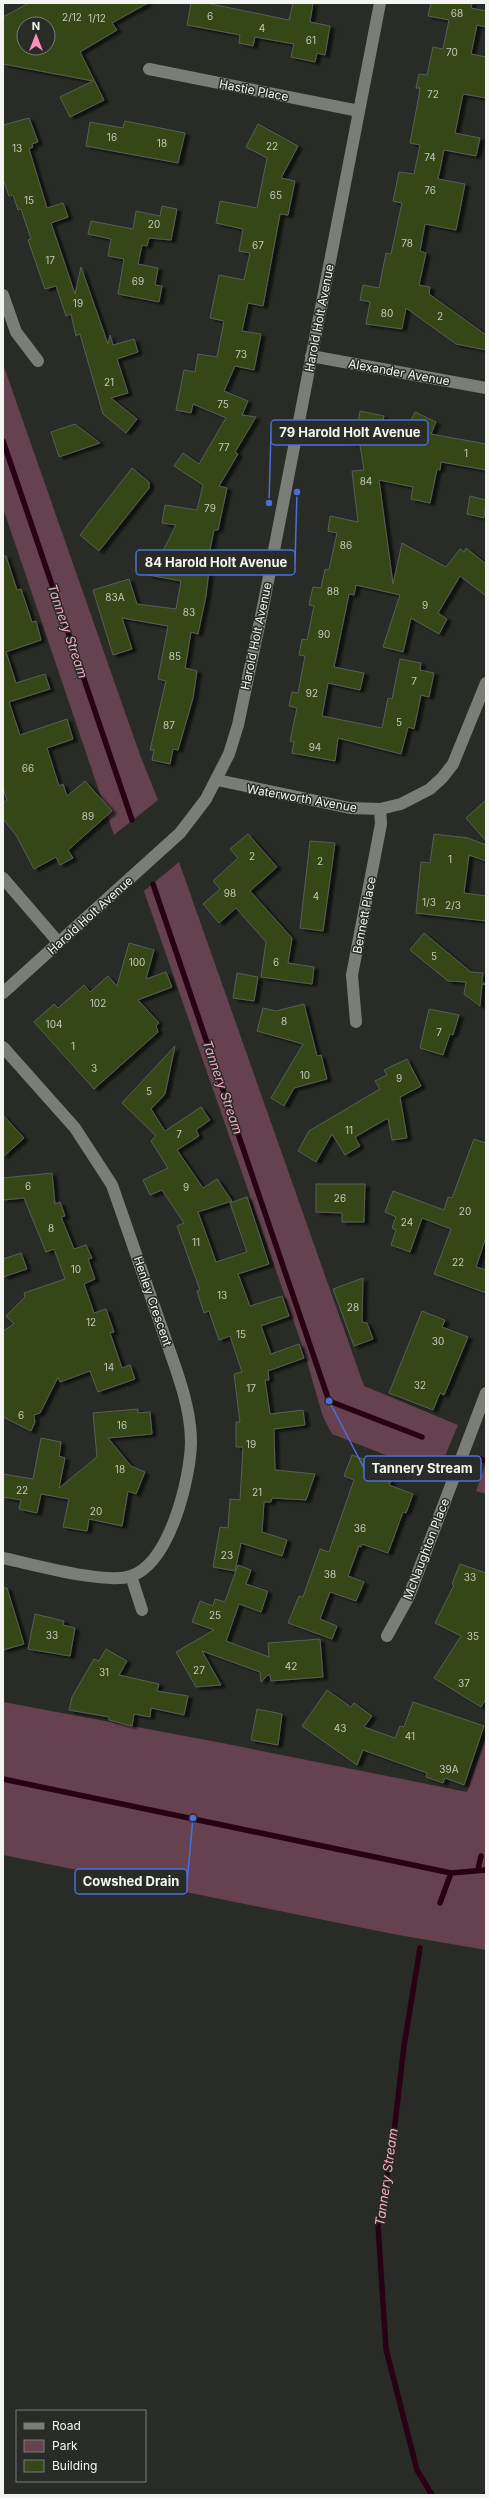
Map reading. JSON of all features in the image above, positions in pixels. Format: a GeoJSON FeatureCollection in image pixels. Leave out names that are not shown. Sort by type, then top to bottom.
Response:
{"type":"FeatureCollection","features":[{"type":"Feature","properties":{"kind":"street","name":"Harold Holt Avenue"},"geometry":{"type":"LineString","coordinates":[[3,993],[180,833],[195,816],[217,780],[229,754],[239,718],[380,3]]}},
{"type":"Feature","properties":{"kind":"street","name":"Hastie Place"},"geometry":{"type":"LineString","coordinates":[[149,69],[359,111]]}},
{"type":"Feature","properties":{"kind":"street"},"geometry":{"type":"LineString","coordinates":[[3,295],[16,332],[38,361]]}},
{"type":"Feature","properties":{"kind":"street","name":"Alexander Avenue"},"geometry":{"type":"LineString","coordinates":[[311,356],[486,388]]}},
{"type":"Feature","properties":{"kind":"street","name":"Waterworth Avenue"},"geometry":{"type":"LineString","coordinates":[[217,780],[335,806],[380,809],[416,797],[442,778],[462,745],[486,683]]}},
{"type":"Feature","properties":{"kind":"street","name":"Bennett Place"},"geometry":{"type":"LineString","coordinates":[[356,1022],[352,975],[382,824],[380,809]]}},
{"type":"Feature","properties":{"kind":"street"},"geometry":{"type":"LineString","coordinates":[[3,878],[59,943]]}},
{"type":"Feature","properties":{"kind":"street","name":"Henley Crescent"},"geometry":{"type":"LineString","coordinates":[[3,1047],[75,1128],[112,1185],[184,1396],[190,1443],[183,1492],[163,1547],[147,1567],[131,1576],[110,1579],[3,1558]]}},
{"type":"Feature","properties":{"kind":"street","name":"McNaughton Place"},"geometry":{"type":"LineString","coordinates":[[388,1636],[409,1596],[486,1393]]}},
{"type":"Feature","properties":{"kind":"street"},"geometry":{"type":"LineString","coordinates":[[131,1576],[142,1610]]}},
{"type":"Feature","properties":{"kind":"green space"},"geometry":{"type":"Polygon","coordinates":[[[3,364],[140,755],[158,800],[114,835],[3,508],[3,364]]]}},
{"type":"Feature","properties":{"kind":"green space"},"geometry":{"type":"Polygon","coordinates":[[[179,862],[364,1386],[458,1425],[437,1475],[332,1434],[323,1417],[304,1351],[144,891],[179,862]]]}},
{"type":"Feature","properties":{"kind":"green space"},"geometry":{"type":"Polygon","coordinates":[[[486,1463],[486,1494],[476,1491],[486,1463]]]}},
{"type":"Feature","properties":{"kind":"green space"},"geometry":{"type":"Polygon","coordinates":[[[3,1702],[217,1742],[467,1792],[486,1737],[486,1950],[393,1934],[3,1855],[3,1702]]]}},
{"type":"Feature","properties":{"kind":"building"},"geometry":{"type":"Polygon","coordinates":[[[29,3],[148,3],[112,23],[117,30],[80,52],[104,100],[70,117],[60,97],[93,81],[3,64],[3,17],[29,3]]]}},
{"type":"Feature","properties":{"kind":"building"},"geometry":{"type":"Polygon","coordinates":[[[191,3],[206,3],[289,20],[293,3],[313,3],[310,22],[330,26],[325,55],[317,53],[315,62],[291,57],[294,44],[255,37],[253,46],[239,43],[240,35],[187,25],[191,3]]]}},
{"type":"Feature","properties":{"kind":"building"},"geometry":{"type":"Polygon","coordinates":[[[431,3],[472,3],[471,8],[486,11],[486,27],[477,25],[471,54],[486,57],[486,98],[463,94],[455,133],[480,138],[476,156],[444,150],[438,179],[465,184],[456,230],[425,224],[420,251],[426,253],[419,285],[430,287],[429,294],[486,335],[486,350],[456,344],[406,308],[402,329],[366,324],[370,302],[360,300],[363,285],[379,288],[386,253],[391,254],[402,203],[393,201],[399,172],[414,174],[420,145],[410,143],[420,88],[416,88],[419,74],[427,75],[433,47],[443,49],[449,20],[428,16],[431,3]]]}},
{"type":"Feature","properties":{"kind":"building"},"geometry":{"type":"Polygon","coordinates":[[[29,118],[38,142],[32,144],[33,147],[29,149],[47,208],[63,203],[68,217],[51,223],[75,294],[81,267],[108,344],[110,335],[113,345],[134,339],[138,352],[117,359],[128,393],[111,398],[137,419],[126,433],[103,414],[80,334],[76,336],[71,314],[66,316],[56,286],[45,289],[28,240],[31,239],[21,209],[18,210],[13,195],[9,196],[3,179],[3,125],[29,118]]]}},
{"type":"Feature","properties":{"kind":"building"},"geometry":{"type":"Polygon","coordinates":[[[125,121],[185,133],[178,163],[86,146],[90,122],[123,128],[125,121]]]}},
{"type":"Feature","properties":{"kind":"building"},"geometry":{"type":"Polygon","coordinates":[[[258,124],[298,146],[281,178],[295,181],[288,215],[280,214],[263,306],[248,303],[242,331],[261,334],[254,370],[235,366],[224,391],[248,401],[242,415],[256,417],[235,452],[238,454],[219,486],[227,488],[218,530],[214,530],[206,569],[209,570],[206,596],[198,634],[191,632],[185,668],[197,671],[193,698],[178,750],[173,749],[170,764],[152,760],[154,750],[150,750],[166,681],[158,679],[168,626],[122,618],[132,649],[113,655],[93,590],[129,579],[137,604],[176,609],[181,581],[148,575],[150,559],[158,561],[176,525],[162,523],[165,505],[197,510],[203,485],[174,466],[183,453],[199,464],[226,418],[193,404],[191,413],[176,410],[184,370],[195,372],[198,354],[217,357],[224,321],[210,318],[219,275],[244,280],[250,253],[239,251],[243,229],[216,223],[220,201],[257,208],[267,158],[246,147],[258,124]]]}},
{"type":"Feature","properties":{"kind":"building"},"geometry":{"type":"Polygon","coordinates":[[[162,206],[177,209],[171,240],[149,238],[147,246],[142,245],[138,264],[158,268],[155,285],[162,286],[159,302],[118,294],[124,259],[108,256],[111,239],[88,234],[91,221],[133,229],[136,211],[160,216],[162,206]]]}},
{"type":"Feature","properties":{"kind":"building"},"geometry":{"type":"Polygon","coordinates":[[[360,411],[384,416],[382,425],[407,429],[415,412],[436,422],[431,434],[486,444],[486,470],[441,462],[440,470],[437,469],[430,503],[411,499],[413,487],[379,480],[393,584],[402,543],[446,567],[460,549],[464,552],[466,548],[486,564],[486,596],[460,576],[438,613],[447,619],[439,634],[411,618],[403,652],[383,647],[400,595],[356,585],[354,595],[349,594],[334,667],[364,673],[360,690],[328,683],[322,716],[382,728],[388,698],[392,699],[400,659],[421,663],[420,670],[434,673],[429,697],[421,695],[414,729],[408,727],[401,754],[338,738],[335,761],[292,753],[294,742],[290,741],[297,708],[289,706],[292,692],[298,693],[305,656],[299,655],[302,639],[307,640],[314,606],[309,605],[313,587],[321,588],[325,569],[329,570],[337,533],[328,531],[330,516],[358,522],[352,471],[364,470],[360,445],[346,442],[349,427],[357,428],[360,411]]]}},
{"type":"Feature","properties":{"kind":"building"},"geometry":{"type":"Polygon","coordinates":[[[75,424],[100,443],[59,457],[51,432],[75,424]]]}},
{"type":"Feature","properties":{"kind":"building"},"geometry":{"type":"Polygon","coordinates":[[[132,468],[149,482],[149,488],[99,551],[80,535],[132,468]]]}},
{"type":"Feature","properties":{"kind":"building"},"geometry":{"type":"Polygon","coordinates":[[[470,496],[486,500],[484,518],[467,514],[470,496]]]}},
{"type":"Feature","properties":{"kind":"building"},"geometry":{"type":"Polygon","coordinates":[[[3,556],[6,556],[17,590],[21,589],[32,622],[36,621],[41,640],[6,652],[16,683],[45,674],[50,689],[9,702],[20,735],[67,719],[73,739],[47,748],[59,786],[63,784],[67,796],[85,781],[112,811],[68,850],[73,858],[60,865],[56,857],[34,869],[16,835],[3,819],[3,803],[7,800],[3,788],[3,556]]]}},
{"type":"Feature","properties":{"kind":"building"},"geometry":{"type":"Polygon","coordinates":[[[486,800],[486,841],[466,818],[486,800]]]}},
{"type":"Feature","properties":{"kind":"building"},"geometry":{"type":"Polygon","coordinates":[[[248,834],[277,867],[250,891],[292,938],[288,963],[314,967],[312,984],[261,977],[266,942],[236,908],[219,923],[203,904],[220,889],[213,881],[238,858],[230,849],[248,834]]]}},
{"type":"Feature","properties":{"kind":"building"},"geometry":{"type":"Polygon","coordinates":[[[434,834],[468,838],[486,845],[486,861],[469,855],[464,893],[486,896],[486,921],[416,913],[421,862],[430,863],[434,834]]]}},
{"type":"Feature","properties":{"kind":"building"},"geometry":{"type":"Polygon","coordinates":[[[310,841],[335,843],[323,931],[300,928],[310,841]]]}},
{"type":"Feature","properties":{"kind":"building"},"geometry":{"type":"Polygon","coordinates":[[[424,933],[471,972],[483,973],[482,981],[486,985],[482,984],[480,1006],[464,994],[466,982],[448,981],[410,950],[424,933]]]}},
{"type":"Feature","properties":{"kind":"building"},"geometry":{"type":"Polygon","coordinates":[[[129,943],[154,950],[146,979],[166,972],[172,987],[138,1000],[159,1023],[156,1026],[158,1032],[94,1089],[34,1022],[54,1004],[58,1008],[84,985],[90,992],[108,976],[117,986],[129,943]]]}},
{"type":"Feature","properties":{"kind":"building"},"geometry":{"type":"Polygon","coordinates":[[[237,973],[258,977],[254,1001],[233,998],[237,973]]]}},
{"type":"Feature","properties":{"kind":"building"},"geometry":{"type":"Polygon","coordinates":[[[304,1004],[317,1056],[321,1055],[327,1079],[294,1088],[284,1106],[271,1098],[303,1044],[257,1031],[263,1008],[276,1011],[304,1004]]]}},
{"type":"Feature","properties":{"kind":"building"},"geometry":{"type":"Polygon","coordinates":[[[429,1009],[459,1015],[453,1035],[450,1034],[443,1055],[420,1048],[429,1009]]]}},
{"type":"Feature","properties":{"kind":"building"},"geometry":{"type":"Polygon","coordinates":[[[175,1046],[165,1094],[151,1109],[165,1131],[201,1107],[210,1120],[196,1130],[199,1136],[177,1150],[203,1188],[217,1179],[232,1201],[198,1212],[216,1262],[247,1252],[230,1203],[247,1197],[269,1264],[238,1274],[250,1306],[282,1296],[289,1316],[261,1326],[271,1354],[299,1344],[304,1358],[268,1371],[269,1380],[265,1380],[270,1414],[303,1410],[305,1425],[274,1429],[275,1470],[315,1474],[306,1500],[272,1498],[271,1502],[264,1502],[262,1532],[287,1540],[282,1556],[241,1543],[235,1571],[213,1567],[220,1527],[228,1528],[230,1499],[240,1500],[243,1447],[236,1447],[236,1422],[240,1422],[234,1374],[242,1372],[230,1336],[219,1340],[209,1311],[204,1313],[197,1291],[200,1290],[177,1226],[184,1223],[162,1190],[150,1195],[143,1180],[168,1168],[151,1141],[156,1136],[122,1103],[175,1046]]]}},
{"type":"Feature","properties":{"kind":"building"},"geometry":{"type":"Polygon","coordinates":[[[407,1059],[421,1086],[400,1097],[407,1138],[392,1140],[388,1118],[355,1137],[360,1146],[345,1155],[332,1134],[316,1162],[298,1151],[309,1131],[380,1089],[375,1081],[387,1075],[384,1070],[407,1059]]]}},
{"type":"Feature","properties":{"kind":"building"},"geometry":{"type":"Polygon","coordinates":[[[3,1115],[24,1138],[3,1157],[3,1115]]]}},
{"type":"Feature","properties":{"kind":"building"},"geometry":{"type":"Polygon","coordinates":[[[474,1139],[486,1143],[486,1237],[476,1267],[486,1270],[486,1293],[434,1274],[451,1229],[422,1218],[410,1252],[391,1245],[396,1230],[392,1228],[396,1217],[385,1212],[393,1191],[444,1210],[448,1197],[452,1198],[474,1139]]]}},
{"type":"Feature","properties":{"kind":"building"},"geometry":{"type":"Polygon","coordinates":[[[52,1173],[55,1204],[60,1202],[65,1216],[61,1217],[74,1249],[86,1245],[92,1258],[88,1259],[95,1279],[84,1284],[94,1313],[106,1309],[114,1332],[110,1333],[122,1368],[130,1365],[135,1379],[98,1392],[90,1371],[60,1382],[58,1377],[40,1413],[34,1415],[35,1422],[31,1431],[3,1417],[3,1331],[14,1324],[6,1316],[25,1297],[24,1293],[65,1279],[54,1249],[46,1252],[24,1198],[3,1200],[3,1178],[52,1173]]]}},
{"type":"Feature","properties":{"kind":"building"},"geometry":{"type":"Polygon","coordinates":[[[316,1184],[365,1184],[364,1222],[342,1222],[342,1213],[316,1212],[316,1184]]]}},
{"type":"Feature","properties":{"kind":"building"},"geometry":{"type":"Polygon","coordinates":[[[21,1253],[27,1269],[3,1277],[3,1259],[21,1253]]]}},
{"type":"Feature","properties":{"kind":"building"},"geometry":{"type":"Polygon","coordinates":[[[363,1278],[362,1322],[367,1323],[373,1339],[354,1346],[333,1289],[363,1278]]]}},
{"type":"Feature","properties":{"kind":"building"},"geometry":{"type":"Polygon","coordinates":[[[422,1311],[445,1320],[442,1327],[468,1337],[444,1395],[440,1393],[433,1410],[389,1393],[422,1311]]]}},
{"type":"Feature","properties":{"kind":"building"},"geometry":{"type":"Polygon","coordinates":[[[138,1409],[138,1413],[150,1412],[152,1434],[108,1438],[131,1466],[145,1472],[136,1494],[128,1491],[122,1526],[89,1519],[87,1531],[63,1527],[69,1499],[41,1494],[37,1513],[19,1509],[21,1500],[3,1497],[3,1474],[33,1479],[41,1438],[61,1442],[59,1456],[65,1458],[59,1488],[97,1457],[93,1413],[138,1409]]]}},
{"type":"Feature","properties":{"kind":"building"},"geometry":{"type":"Polygon","coordinates":[[[352,1455],[383,1466],[379,1476],[391,1481],[389,1485],[413,1494],[406,1513],[403,1512],[388,1553],[362,1544],[361,1547],[359,1546],[348,1576],[364,1582],[356,1601],[330,1592],[320,1619],[337,1626],[332,1639],[288,1623],[299,1596],[303,1597],[320,1549],[329,1552],[354,1480],[344,1476],[352,1455]]]}},
{"type":"Feature","properties":{"kind":"building"},"geometry":{"type":"Polygon","coordinates":[[[460,1564],[486,1573],[486,1699],[481,1707],[434,1678],[461,1636],[435,1623],[454,1585],[452,1584],[460,1564]]]}},
{"type":"Feature","properties":{"kind":"building"},"geometry":{"type":"Polygon","coordinates":[[[238,1565],[251,1570],[246,1584],[267,1591],[267,1594],[261,1612],[239,1604],[226,1641],[269,1657],[268,1643],[320,1639],[323,1677],[271,1681],[270,1675],[268,1675],[261,1682],[260,1672],[202,1651],[221,1685],[196,1687],[176,1652],[214,1630],[192,1622],[200,1601],[213,1606],[215,1599],[225,1602],[238,1565]]]}},
{"type":"Feature","properties":{"kind":"building"},"geometry":{"type":"Polygon","coordinates":[[[3,1588],[7,1588],[24,1644],[3,1650],[3,1588]]]}},
{"type":"Feature","properties":{"kind":"building"},"geometry":{"type":"Polygon","coordinates":[[[35,1614],[64,1621],[63,1625],[75,1628],[70,1656],[28,1649],[35,1614]]]}},
{"type":"Feature","properties":{"kind":"building"},"geometry":{"type":"Polygon","coordinates":[[[106,1649],[127,1661],[119,1675],[159,1684],[157,1691],[188,1696],[184,1715],[151,1708],[150,1717],[134,1714],[132,1726],[109,1720],[109,1717],[69,1710],[72,1697],[94,1659],[99,1661],[106,1649]]]}},
{"type":"Feature","properties":{"kind":"building"},"geometry":{"type":"Polygon","coordinates":[[[327,1690],[351,1707],[354,1703],[372,1716],[364,1727],[395,1738],[400,1726],[404,1727],[413,1702],[484,1726],[464,1785],[445,1778],[443,1783],[426,1777],[427,1773],[363,1750],[357,1765],[302,1726],[327,1690]]]}},
{"type":"Feature","properties":{"kind":"building"},"geometry":{"type":"Polygon","coordinates":[[[257,1709],[282,1714],[278,1745],[251,1740],[257,1709]]]}},
{"type":"Feature","properties":{"kind":"waterway","name":"Tannery Stream"},"geometry":{"type":"LineString","coordinates":[[3,441],[132,820]]}},
{"type":"Feature","properties":{"kind":"waterway","name":"Tannery Stream"},"geometry":{"type":"LineString","coordinates":[[153,884],[329,1401],[422,1437]]}},
{"type":"Feature","properties":{"kind":"waterway","name":"Tannery Stream"},"geometry":{"type":"LineString","coordinates":[[481,1459],[486,1461]]}},
{"type":"Feature","properties":{"kind":"waterway"},"geometry":{"type":"LineString","coordinates":[[3,1779],[451,1873],[486,1870]]}},
{"type":"Feature","properties":{"kind":"waterway","name":"Tannery Stream"},"geometry":{"type":"LineString","coordinates":[[478,1869],[481,1856]]}},
{"type":"Feature","properties":{"kind":"waterway","name":"Tannery Stream"},"geometry":{"type":"LineString","coordinates":[[440,1903],[451,1873]]}},
{"type":"Feature","properties":{"kind":"waterway","name":"Tannery Stream"},"geometry":{"type":"LineString","coordinates":[[420,1948],[404,2046],[393,2141],[378,2225],[386,2349],[417,2470],[432,2495]]}},
{"type":"Feature","properties":{"kind":"place","name":"84 Harold Holt Avenue"},"geometry":{"type":"Point","coordinates":[297,492]}},
{"type":"Feature","properties":{"kind":"place","name":"79 Harold Holt Avenue"},"geometry":{"type":"Point","coordinates":[269,503]}},
{"type":"Feature","properties":{"kind":"place","name":"Tannery Stream"},"geometry":{"type":"Point","coordinates":[329,1401]}},
{"type":"Feature","properties":{"kind":"place","name":"Cowshed Drain"},"geometry":{"type":"Point","coordinates":[193,1818]}}]}
